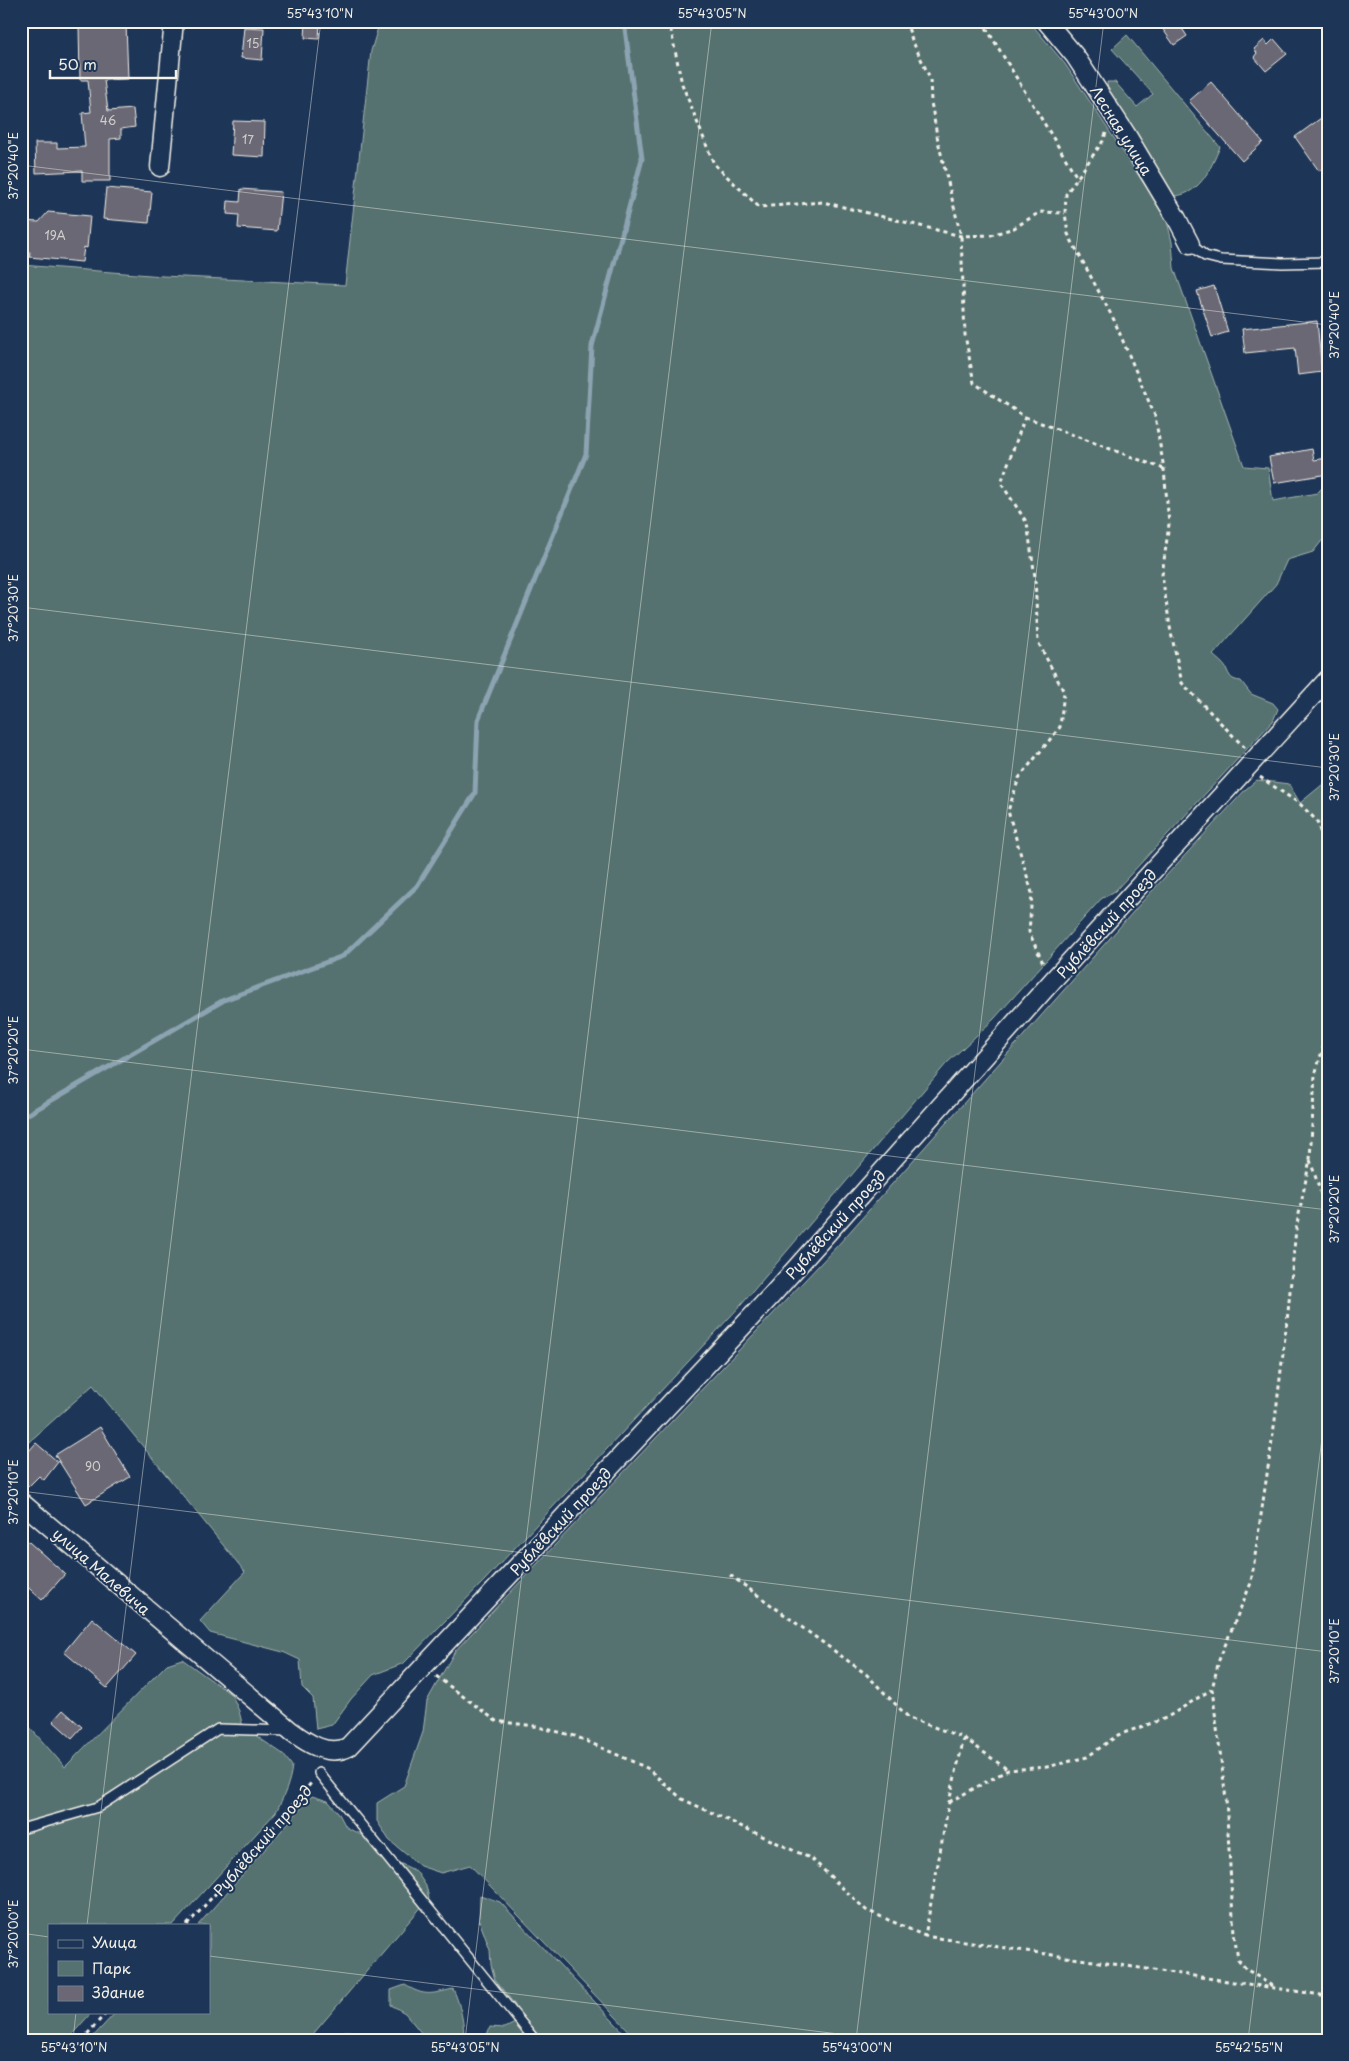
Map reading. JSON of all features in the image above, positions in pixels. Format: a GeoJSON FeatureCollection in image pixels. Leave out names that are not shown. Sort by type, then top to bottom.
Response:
{"type":"FeatureCollection","features":[{"type":"Feature","properties":{"kind":"street"},"geometry":{"type":"LineString","coordinates":[[160,167],[174,21]]}},
{"type":"Feature","properties":{"kind":"street","name":"Лесная улица"},"geometry":{"type":"LineString","coordinates":[[1046,21],[1076,56],[1177,219],[1190,244]]}},
{"type":"Feature","properties":{"kind":"street","name":"Рублёвский проезд"},"geometry":{"type":"LineString","coordinates":[[182,1640],[291,1732],[306,1742],[329,1751],[339,1752],[348,1747],[772,1294],[1053,980],[1328,679]]}},
{"type":"Feature","properties":{"kind":"street","name":"улица Малевича"},"geometry":{"type":"LineString","coordinates":[[21,1502],[182,1640]]}},
{"type":"Feature","properties":{"kind":"lane"},"geometry":{"type":"LineString","coordinates":[[1190,244],[1205,256],[1221,260],[1282,263],[1328,262]]}},
{"type":"Feature","properties":{"kind":"lane"},"geometry":{"type":"LineString","coordinates":[[21,1829],[98,1807],[218,1729],[291,1732]]}},
{"type":"Feature","properties":{"kind":"lane"},"geometry":{"type":"LineString","coordinates":[[319,1773],[535,2040]]}},
{"type":"Feature","properties":{"kind":"path"},"geometry":{"type":"LineString","coordinates":[[669,21],[682,84],[714,164],[759,207],[823,202],[961,236],[991,235],[1014,228],[1040,212],[1065,213]]}},
{"type":"Feature","properties":{"kind":"path"},"geometry":{"type":"LineString","coordinates":[[906,21],[912,40],[930,78],[931,102],[938,141],[961,236],[965,335],[974,383],[1025,417],[1164,469]]}},
{"type":"Feature","properties":{"kind":"path"},"geometry":{"type":"LineString","coordinates":[[982,21],[1078,179]]}},
{"type":"Feature","properties":{"kind":"path"},"geometry":{"type":"LineString","coordinates":[[1113,115],[1103,141],[1066,194],[1065,213],[1068,234],[1114,320],[1155,416],[1164,469],[1168,524],[1162,575],[1171,633],[1182,683],[1255,758],[1261,778],[1300,804],[1317,821],[1328,857]]}},
{"type":"Feature","properties":{"kind":"path"},"geometry":{"type":"LineString","coordinates":[[1025,417],[1001,483],[1026,523],[1035,577],[1038,642],[1064,692],[1060,727],[1019,778],[1008,811],[1032,893],[1029,932],[1042,962],[1053,980]]}},
{"type":"Feature","properties":{"kind":"path"},"geometry":{"type":"LineString","coordinates":[[1272,1986],[1246,1970],[1238,1959],[1234,1934],[1226,1799],[1212,1689],[1219,1660],[1251,1583],[1281,1371],[1296,1229],[1310,1159],[1314,1075],[1328,1031]]}},
{"type":"Feature","properties":{"kind":"path"},"geometry":{"type":"LineString","coordinates":[[1310,1159],[1328,1216]]}},
{"type":"Feature","properties":{"kind":"path"},"geometry":{"type":"LineString","coordinates":[[730,1575],[866,1674],[909,1718],[964,1738],[1008,1770]]}},
{"type":"Feature","properties":{"kind":"path"},"geometry":{"type":"LineString","coordinates":[[424,1666],[496,1721],[534,1726],[575,1736],[647,1768],[682,1799],[812,1859],[866,1910],[925,1936],[1272,1986],[1328,1996]]}},
{"type":"Feature","properties":{"kind":"path"},"geometry":{"type":"LineString","coordinates":[[949,1802],[1008,1770],[1047,1767],[1087,1757],[1118,1735],[1166,1718],[1212,1689]]}},
{"type":"Feature","properties":{"kind":"path"},"geometry":{"type":"LineString","coordinates":[[925,1936],[949,1802],[964,1738]]}},
{"type":"Feature","properties":{"kind":"path","name":"Рублёвский проезд"},"geometry":{"type":"LineString","coordinates":[[188,1924],[319,1773]]}},
{"type":"Feature","properties":{"kind":"path"},"geometry":{"type":"LineString","coordinates":[[82,2040],[105,2014]]}},
{"type":"Feature","properties":{"kind":"green space"},"geometry":{"type":"Polygon","coordinates":[[[380,21],[1029,21],[1065,64],[1166,217],[1172,242],[1174,268],[1244,466],[1268,468],[1273,501],[1317,493],[1328,482],[1328,533],[1313,552],[1287,560],[1276,584],[1213,655],[1225,666],[1231,678],[1241,681],[1251,694],[1273,703],[1278,709],[1273,721],[1115,891],[1101,899],[994,1019],[946,1064],[742,1304],[484,1581],[404,1663],[373,1675],[351,1699],[332,1725],[316,1729],[313,1698],[302,1687],[300,1660],[283,1652],[210,1633],[200,1621],[245,1572],[93,1385],[21,1449],[21,265],[163,276],[345,285],[371,51],[380,21]]]}},
{"type":"Feature","properties":{"kind":"green space"},"geometry":{"type":"Polygon","coordinates":[[[1127,35],[1220,147],[1207,173],[1196,187],[1189,192],[1170,196],[1108,95],[1107,82],[1115,82],[1137,107],[1153,94],[1112,49],[1127,35]]]}},
{"type":"Feature","properties":{"kind":"green space"},"geometry":{"type":"Polygon","coordinates":[[[1257,780],[1289,784],[1300,803],[1328,780],[1328,2040],[638,2040],[470,1865],[441,1873],[420,1866],[389,1840],[377,1821],[377,1803],[404,1786],[423,1732],[427,1701],[455,1651],[838,1245],[1141,903],[1246,789],[1257,780]]]}},
{"type":"Feature","properties":{"kind":"green space"},"geometry":{"type":"Polygon","coordinates":[[[182,1659],[232,1695],[243,1727],[283,1754],[292,1766],[284,1795],[276,1812],[174,1924],[48,1924],[48,2014],[90,2014],[67,2040],[21,2040],[21,1727],[26,1723],[65,1767],[167,1664],[182,1659]]]}},
{"type":"Feature","properties":{"kind":"green space"},"geometry":{"type":"Polygon","coordinates":[[[312,1796],[328,1801],[338,1812],[346,1827],[376,1843],[387,1857],[416,1871],[426,1886],[429,1898],[308,2040],[90,2040],[114,2014],[210,2014],[210,1924],[199,1924],[312,1796]]]}},
{"type":"Feature","properties":{"kind":"green space"},"geometry":{"type":"Polygon","coordinates":[[[480,1895],[500,1902],[631,2040],[485,2040],[490,2027],[505,2028],[519,2021],[515,2005],[495,1980],[490,1950],[479,1920],[480,1895]]]}},
{"type":"Feature","properties":{"kind":"green space"},"geometry":{"type":"Polygon","coordinates":[[[405,1985],[423,1993],[453,1989],[458,2000],[464,2029],[463,2040],[427,2040],[405,2013],[391,2005],[391,1990],[405,1985]]]}},
{"type":"Feature","properties":{"kind":"green space"},"geometry":{"type":"Polygon","coordinates":[[[345,2031],[362,2032],[368,2040],[334,2040],[345,2031]]]}},
{"type":"Feature","properties":{"kind":"building"},"geometry":{"type":"Polygon","coordinates":[[[306,21],[320,21],[319,39],[305,38],[306,21]]]}},
{"type":"Feature","properties":{"kind":"building"},"geometry":{"type":"Polygon","coordinates":[[[1157,21],[1177,21],[1187,36],[1174,45],[1157,21]]]}},
{"type":"Feature","properties":{"kind":"building"},"geometry":{"type":"Polygon","coordinates":[[[126,24],[128,79],[104,80],[108,111],[133,109],[135,127],[121,129],[121,138],[110,139],[110,181],[82,181],[82,171],[36,173],[35,143],[57,143],[57,148],[85,147],[82,113],[91,112],[88,80],[80,80],[79,25],[126,24]]]}},
{"type":"Feature","properties":{"kind":"building"},"geometry":{"type":"Polygon","coordinates":[[[244,27],[264,28],[262,60],[241,58],[244,27]]]}},
{"type":"Feature","properties":{"kind":"building"},"geometry":{"type":"Polygon","coordinates":[[[1274,39],[1287,54],[1266,71],[1254,57],[1257,53],[1254,49],[1264,40],[1268,45],[1274,39]]]}},
{"type":"Feature","properties":{"kind":"building"},"geometry":{"type":"Polygon","coordinates":[[[1211,82],[1263,142],[1242,161],[1189,101],[1211,82]]]}},
{"type":"Feature","properties":{"kind":"building"},"geometry":{"type":"Polygon","coordinates":[[[1328,113],[1328,165],[1319,171],[1295,137],[1328,113]]]}},
{"type":"Feature","properties":{"kind":"building"},"geometry":{"type":"Polygon","coordinates":[[[233,121],[265,122],[264,157],[231,155],[233,121]]]}},
{"type":"Feature","properties":{"kind":"building"},"geometry":{"type":"Polygon","coordinates":[[[106,188],[152,192],[149,223],[103,219],[106,188]]]}},
{"type":"Feature","properties":{"kind":"building"},"geometry":{"type":"Polygon","coordinates":[[[241,189],[281,192],[277,231],[238,228],[239,215],[227,214],[228,201],[240,202],[241,189]]]}},
{"type":"Feature","properties":{"kind":"building"},"geometry":{"type":"Polygon","coordinates":[[[48,212],[90,216],[87,248],[84,247],[82,262],[29,257],[30,252],[21,251],[21,221],[39,222],[48,212]]]}},
{"type":"Feature","properties":{"kind":"building"},"geometry":{"type":"Polygon","coordinates":[[[1214,286],[1228,332],[1212,337],[1197,291],[1214,286]]]}},
{"type":"Feature","properties":{"kind":"building"},"geometry":{"type":"Polygon","coordinates":[[[1317,321],[1322,372],[1298,375],[1295,348],[1245,353],[1242,329],[1317,321]]]}},
{"type":"Feature","properties":{"kind":"building"},"geometry":{"type":"Polygon","coordinates":[[[1312,449],[1314,460],[1328,458],[1328,474],[1274,483],[1269,457],[1312,449]]]}},
{"type":"Feature","properties":{"kind":"building"},"geometry":{"type":"Polygon","coordinates":[[[100,1427],[130,1477],[86,1504],[55,1455],[100,1427]]]}},
{"type":"Feature","properties":{"kind":"building"},"geometry":{"type":"Polygon","coordinates":[[[36,1443],[58,1462],[44,1480],[39,1476],[28,1487],[21,1481],[21,1460],[36,1443]]]}},
{"type":"Feature","properties":{"kind":"building"},"geometry":{"type":"Polygon","coordinates":[[[21,1535],[65,1574],[42,1600],[21,1581],[21,1535]]]}},
{"type":"Feature","properties":{"kind":"building"},"geometry":{"type":"Polygon","coordinates":[[[92,1618],[136,1655],[107,1688],[64,1652],[92,1618]]]}},
{"type":"Feature","properties":{"kind":"building"},"geometry":{"type":"Polygon","coordinates":[[[63,1710],[82,1727],[72,1738],[53,1721],[63,1710]]]}},
{"type":"Feature","properties":{"kind":"waterway"},"geometry":{"type":"LineString","coordinates":[[21,1118],[224,1000],[343,956],[417,886],[475,793],[478,720],[586,454],[592,346],[642,159],[624,21]]}}]}
